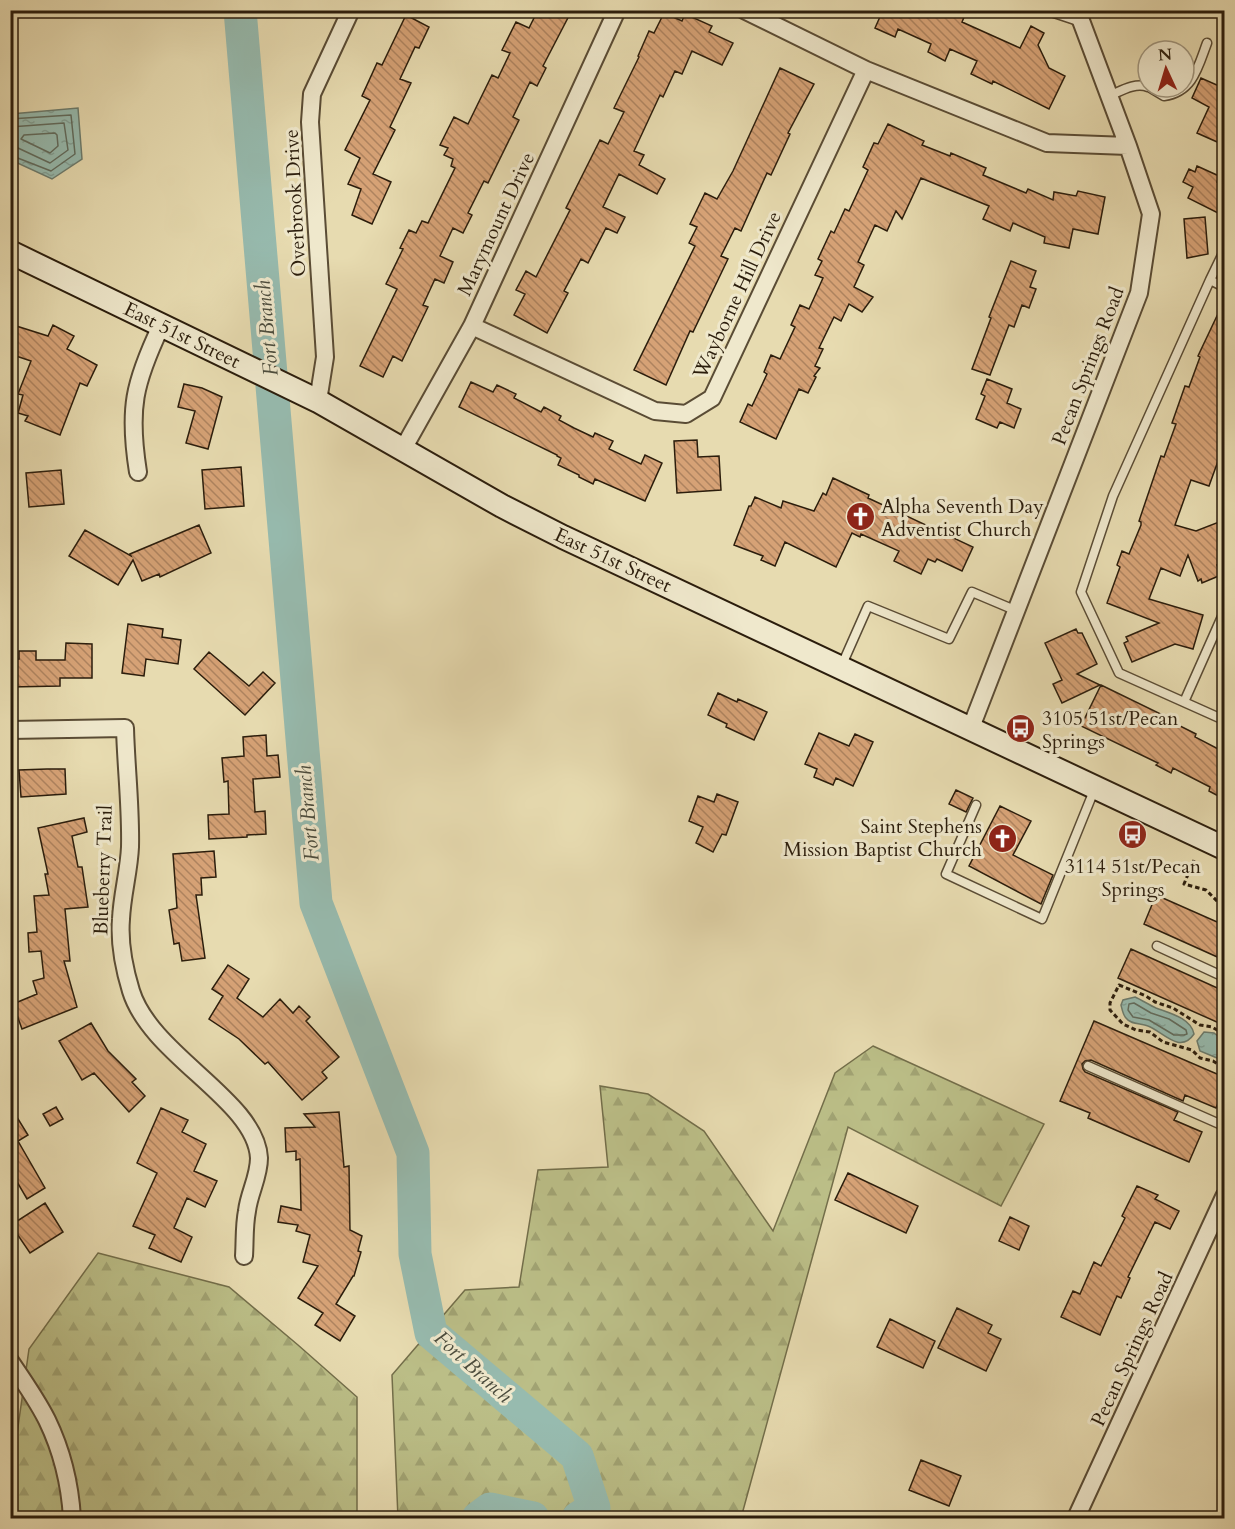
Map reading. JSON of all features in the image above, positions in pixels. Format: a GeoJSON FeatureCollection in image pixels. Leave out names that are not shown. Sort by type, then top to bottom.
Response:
{"type":"FeatureCollection","features":[{"type":"Feature","properties":{"kind":"main road","name":"East 51st Street"},"geometry":{"type":"LineString","coordinates":[[10,252],[318,401],[502,506],[563,537],[1224,848]]}},
{"type":"Feature","properties":{"kind":"street","name":"Overbrook Drive"},"geometry":{"type":"LineString","coordinates":[[318,401],[326,357],[310,123],[312,94],[351,10]]}},
{"type":"Feature","properties":{"kind":"street","name":"Marymount Drive"},"geometry":{"type":"LineString","coordinates":[[403,448],[472,326],[617,10]]}},
{"type":"Feature","properties":{"kind":"street"},"geometry":{"type":"LineString","coordinates":[[744,10],[866,70],[1047,143],[1128,146]]}},
{"type":"Feature","properties":{"kind":"street","name":"Pecan Springs Road"},"geometry":{"type":"LineString","coordinates":[[970,730],[1140,293],[1151,214],[1079,16]]}},
{"type":"Feature","properties":{"kind":"street","name":"Wayborne Hill Drive"},"geometry":{"type":"LineString","coordinates":[[472,326],[655,411],[686,414],[712,398],[866,70]]}},
{"type":"Feature","properties":{"kind":"street"},"geometry":{"type":"LineString","coordinates":[[138,472],[133,439],[136,386],[145,359],[161,326]]}},
{"type":"Feature","properties":{"kind":"street","name":"Blueberry Trail"},"geometry":{"type":"LineString","coordinates":[[10,730],[125,728],[130,847],[120,920],[122,956],[131,994],[145,1021],[168,1047],[243,1117],[253,1133],[259,1157],[256,1180],[247,1210],[244,1256]]}},
{"type":"Feature","properties":{"kind":"street","name":"Pecan Springs Road"},"geometry":{"type":"LineString","coordinates":[[1076,1518],[1224,1199]]}},
{"type":"Feature","properties":{"kind":"street"},"geometry":{"type":"LineString","coordinates":[[10,1361],[47,1419],[62,1456],[72,1518]]}},
{"type":"Feature","properties":{"kind":"lane"},"geometry":{"type":"LineString","coordinates":[[1045,10],[1079,16]]}},
{"type":"Feature","properties":{"kind":"lane"},"geometry":{"type":"LineString","coordinates":[[1196,70],[1207,43]]}},
{"type":"Feature","properties":{"kind":"lane"},"geometry":{"type":"LineString","coordinates":[[1109,96],[1136,86]]}},
{"type":"Feature","properties":{"kind":"lane"},"geometry":{"type":"LineString","coordinates":[[1224,251],[1113,496],[1081,592],[1119,673],[1224,720]]}},
{"type":"Feature","properties":{"kind":"lane"},"geometry":{"type":"LineString","coordinates":[[1210,280],[1224,287]]}},
{"type":"Feature","properties":{"kind":"lane"},"geometry":{"type":"LineString","coordinates":[[841,667],[868,606],[949,639],[972,592],[1017,611]]}},
{"type":"Feature","properties":{"kind":"lane"},"geometry":{"type":"LineString","coordinates":[[1184,702],[1224,612]]}},
{"type":"Feature","properties":{"kind":"lane"},"geometry":{"type":"LineString","coordinates":[[976,805],[946,874],[1042,919],[1095,788]]}},
{"type":"Feature","properties":{"kind":"lane"},"geometry":{"type":"LineString","coordinates":[[1157,946],[1224,977]]}},
{"type":"Feature","properties":{"kind":"lane"},"geometry":{"type":"LineString","coordinates":[[1088,1066],[1224,1126]]}},
{"type":"Feature","properties":{"kind":"path"},"geometry":{"type":"LineString","coordinates":[[1194,860],[1184,884],[1206,890],[1218,903],[1224,903]]}},
{"type":"Feature","properties":{"kind":"path"},"geometry":{"type":"LineString","coordinates":[[1224,1034],[1212,1027],[1200,1025],[1173,1008],[1119,985],[1110,1003],[1112,1014],[1127,1027],[1150,1032],[1163,1042],[1192,1050],[1200,1058],[1224,1068]]}},
{"type":"Feature","properties":{"kind":"green space"},"geometry":{"type":"Polygon","coordinates":[[[873,1046],[1044,1124],[1001,1206],[848,1127],[741,1518],[398,1518],[392,1375],[465,1290],[519,1287],[538,1170],[608,1167],[600,1086],[648,1094],[704,1131],[773,1231],[835,1073],[873,1046]]]}},
{"type":"Feature","properties":{"kind":"green space"},"geometry":{"type":"Polygon","coordinates":[[[98,1253],[229,1287],[357,1397],[357,1518],[11,1518],[10,1452],[16,1441],[29,1349],[98,1253]]]}},
{"type":"Feature","properties":{"kind":"water"},"geometry":{"type":"Polygon","coordinates":[[[78,108],[82,159],[52,179],[11,160],[11,114],[78,108]]]}},
{"type":"Feature","properties":{"kind":"water"},"geometry":{"type":"Polygon","coordinates":[[[1135,997],[1184,1020],[1192,1028],[1194,1034],[1189,1040],[1177,1042],[1148,1026],[1131,1022],[1124,1015],[1121,1005],[1123,1000],[1135,997]]]}},
{"type":"Feature","properties":{"kind":"water"},"geometry":{"type":"Polygon","coordinates":[[[1204,1032],[1214,1033],[1224,1041],[1224,1063],[1200,1051],[1197,1041],[1204,1032]]]}},
{"type":"Feature","properties":{"kind":"building"},"geometry":{"type":"Polygon","coordinates":[[[538,10],[572,10],[543,66],[546,68],[537,86],[530,82],[513,117],[519,120],[488,183],[484,181],[468,213],[472,215],[463,233],[453,228],[440,256],[453,262],[444,283],[435,279],[423,305],[428,307],[402,361],[393,356],[383,377],[360,366],[397,289],[386,284],[403,249],[400,248],[409,230],[416,233],[422,221],[428,223],[455,168],[451,166],[453,159],[444,155],[448,148],[440,145],[454,117],[468,124],[492,75],[498,78],[510,53],[502,50],[516,22],[529,28],[538,10]]]}},
{"type":"Feature","properties":{"kind":"building"},"geometry":{"type":"Polygon","coordinates":[[[883,10],[967,10],[962,22],[1020,48],[1031,26],[1044,33],[1038,45],[1049,68],[1065,76],[1049,109],[993,81],[992,84],[971,74],[977,61],[950,49],[945,61],[928,52],[931,44],[898,29],[895,37],[875,28],[883,10]]]}},
{"type":"Feature","properties":{"kind":"building"},"geometry":{"type":"Polygon","coordinates":[[[664,13],[682,21],[685,14],[712,26],[709,32],[733,43],[722,65],[692,51],[682,74],[675,71],[663,97],[660,95],[634,151],[644,155],[639,165],[665,179],[657,194],[619,174],[603,207],[625,217],[617,233],[606,228],[588,263],[581,259],[564,291],[568,293],[547,333],[514,315],[525,294],[516,290],[526,271],[536,277],[570,210],[566,208],[600,140],[608,144],[624,112],[614,108],[649,31],[654,33],[664,13]]]}},
{"type":"Feature","properties":{"kind":"building"},"geometry":{"type":"Polygon","coordinates":[[[406,15],[429,27],[419,48],[415,47],[400,79],[411,83],[390,127],[395,130],[373,174],[391,182],[372,224],[352,215],[361,189],[348,184],[360,158],[345,150],[370,100],[362,96],[377,63],[382,65],[406,15]]]}},
{"type":"Feature","properties":{"kind":"building"},"geometry":{"type":"Polygon","coordinates":[[[780,68],[814,84],[788,133],[790,134],[771,175],[767,173],[741,231],[735,228],[721,256],[728,259],[693,332],[690,331],[666,385],[634,370],[695,246],[689,243],[697,227],[690,224],[705,193],[717,199],[733,171],[780,68]]]}},
{"type":"Feature","properties":{"kind":"building"},"geometry":{"type":"Polygon","coordinates":[[[1224,73],[1224,145],[1197,133],[1209,107],[1194,99],[1196,99],[1196,89],[1201,78],[1219,86],[1224,73]]]}},
{"type":"Feature","properties":{"kind":"building"},"geometry":{"type":"Polygon","coordinates":[[[888,124],[924,141],[922,145],[950,156],[951,153],[986,168],[983,175],[1026,193],[1028,189],[1053,200],[1054,192],[1076,196],[1078,191],[1105,197],[1098,234],[1073,229],[1069,248],[1044,243],[1045,237],[1013,223],[1010,231],[983,219],[989,206],[921,178],[902,219],[896,211],[887,231],[875,225],[858,262],[864,265],[854,287],[873,297],[862,312],[849,304],[841,321],[834,317],[819,348],[823,349],[815,366],[820,368],[814,376],[816,377],[808,393],[799,389],[776,439],[740,422],[748,404],[752,406],[767,374],[764,372],[771,355],[780,359],[795,327],[791,325],[800,305],[809,309],[823,278],[815,275],[822,261],[818,259],[831,231],[834,233],[845,209],[849,211],[868,170],[863,167],[874,143],[878,144],[888,124]]]}},
{"type":"Feature","properties":{"kind":"building"},"geometry":{"type":"Polygon","coordinates":[[[1197,166],[1219,176],[1217,182],[1224,185],[1224,216],[1188,198],[1193,187],[1183,182],[1189,169],[1195,172],[1197,166]]]}},
{"type":"Feature","properties":{"kind":"building"},"geometry":{"type":"Polygon","coordinates":[[[1205,217],[1208,254],[1187,258],[1184,219],[1205,217]]]}},
{"type":"Feature","properties":{"kind":"building"},"geometry":{"type":"Polygon","coordinates":[[[1011,261],[1036,271],[1030,287],[1036,289],[1029,308],[1022,305],[1014,327],[1009,325],[990,375],[972,369],[1011,261]]]}},
{"type":"Feature","properties":{"kind":"building"},"geometry":{"type":"Polygon","coordinates":[[[1224,301],[1224,451],[1222,450],[1209,486],[1191,480],[1175,525],[1196,531],[1224,520],[1224,563],[1217,565],[1221,575],[1202,583],[1201,579],[1198,581],[1188,555],[1180,576],[1161,568],[1149,599],[1203,615],[1193,649],[1175,644],[1132,662],[1124,643],[1128,641],[1126,637],[1159,623],[1107,603],[1120,567],[1117,565],[1122,551],[1129,554],[1141,525],[1139,521],[1161,456],[1164,457],[1176,424],[1172,423],[1185,386],[1189,387],[1200,357],[1198,356],[1224,301]]]}},
{"type":"Feature","properties":{"kind":"building"},"geometry":{"type":"Polygon","coordinates":[[[10,324],[48,336],[53,325],[74,336],[67,349],[97,365],[87,386],[80,383],[60,435],[25,421],[28,416],[18,413],[23,395],[18,394],[31,361],[10,354],[10,324]]]}},
{"type":"Feature","properties":{"kind":"building"},"geometry":{"type":"Polygon","coordinates":[[[987,379],[1012,389],[1007,403],[1021,409],[1014,428],[1000,422],[997,428],[976,419],[985,396],[981,394],[987,379]]]}},
{"type":"Feature","properties":{"kind":"building"},"geometry":{"type":"Polygon","coordinates":[[[471,382],[493,392],[497,385],[516,394],[514,398],[541,412],[544,407],[561,416],[559,420],[574,428],[593,437],[595,433],[613,441],[609,449],[641,464],[645,455],[662,463],[645,501],[595,479],[593,484],[579,477],[558,465],[561,458],[557,455],[459,407],[471,382]]]}},
{"type":"Feature","properties":{"kind":"building"},"geometry":{"type":"Polygon","coordinates":[[[184,384],[202,388],[222,397],[208,449],[186,443],[195,411],[178,407],[184,384]]]}},
{"type":"Feature","properties":{"kind":"building"},"geometry":{"type":"Polygon","coordinates":[[[697,440],[698,457],[719,456],[721,490],[677,493],[674,441],[697,440]]]}},
{"type":"Feature","properties":{"kind":"building"},"geometry":{"type":"Polygon","coordinates":[[[241,467],[244,506],[205,509],[202,470],[241,467]]]}},
{"type":"Feature","properties":{"kind":"building"},"geometry":{"type":"Polygon","coordinates":[[[61,470],[64,504],[29,507],[26,473],[61,470]]]}},
{"type":"Feature","properties":{"kind":"building","name":"Alpha Seventh Day Adventist Church"},"geometry":{"type":"Polygon","coordinates":[[[833,478],[869,495],[868,498],[973,547],[962,571],[937,559],[935,562],[928,559],[921,574],[894,561],[899,551],[861,534],[860,537],[852,533],[836,567],[785,542],[775,566],[761,560],[763,556],[734,545],[749,506],[755,497],[781,508],[783,501],[814,511],[823,493],[826,495],[833,478]]]}},
{"type":"Feature","properties":{"kind":"building"},"geometry":{"type":"Polygon","coordinates":[[[199,525],[211,553],[160,577],[159,574],[142,581],[133,560],[118,585],[69,556],[85,530],[131,556],[130,554],[199,525]]]}},
{"type":"Feature","properties":{"kind":"building"},"geometry":{"type":"Polygon","coordinates":[[[128,624],[163,629],[162,637],[181,640],[178,664],[146,659],[144,676],[122,673],[128,624]]]}},
{"type":"Feature","properties":{"kind":"building"},"geometry":{"type":"Polygon","coordinates":[[[1076,629],[1078,633],[1082,633],[1097,664],[1077,674],[1100,685],[1062,703],[1053,684],[1062,680],[1045,643],[1076,629]]]}},
{"type":"Feature","properties":{"kind":"building"},"geometry":{"type":"Polygon","coordinates":[[[66,643],[92,644],[92,678],[60,678],[60,686],[10,687],[10,660],[19,659],[19,651],[36,651],[36,660],[65,660],[66,643]]]}},
{"type":"Feature","properties":{"kind":"building"},"geometry":{"type":"Polygon","coordinates":[[[209,652],[249,686],[263,672],[275,683],[245,715],[194,669],[209,652]]]}},
{"type":"Feature","properties":{"kind":"building"},"geometry":{"type":"Polygon","coordinates":[[[1101,685],[1169,718],[1168,720],[1196,734],[1195,737],[1224,752],[1224,799],[1209,791],[1210,787],[1173,768],[1171,773],[1156,765],[1158,763],[1081,726],[1101,685]]]}},
{"type":"Feature","properties":{"kind":"building"},"geometry":{"type":"Polygon","coordinates":[[[718,693],[767,712],[754,740],[726,727],[727,724],[708,715],[718,693]]]}},
{"type":"Feature","properties":{"kind":"building"},"geometry":{"type":"Polygon","coordinates":[[[819,733],[849,746],[855,734],[873,742],[853,786],[836,778],[833,785],[814,777],[817,769],[805,764],[819,733]]]}},
{"type":"Feature","properties":{"kind":"building"},"geometry":{"type":"Polygon","coordinates":[[[266,735],[267,756],[278,755],[280,777],[253,779],[255,812],[265,811],[266,834],[209,839],[208,815],[229,814],[228,781],[224,782],[222,758],[244,756],[243,737],[266,735]]]}},
{"type":"Feature","properties":{"kind":"building"},"geometry":{"type":"Polygon","coordinates":[[[65,769],[66,794],[21,797],[19,770],[65,769]]]}},
{"type":"Feature","properties":{"kind":"building"},"geometry":{"type":"Polygon","coordinates":[[[956,790],[973,798],[966,812],[949,804],[956,790]]]}},
{"type":"Feature","properties":{"kind":"building"},"geometry":{"type":"Polygon","coordinates":[[[717,794],[738,802],[726,835],[722,834],[713,852],[696,843],[703,827],[689,821],[698,796],[714,802],[717,794]]]}},
{"type":"Feature","properties":{"kind":"building","name":"Saint Stephens Mission Baptist Church"},"geometry":{"type":"Polygon","coordinates":[[[1000,806],[1031,821],[1013,855],[1053,875],[1041,904],[969,866],[1000,806]]]}},
{"type":"Feature","properties":{"kind":"building"},"geometry":{"type":"Polygon","coordinates":[[[84,818],[87,832],[72,836],[78,867],[82,867],[88,907],[65,909],[70,961],[64,961],[77,1007],[22,1029],[13,1004],[37,994],[33,981],[44,978],[41,951],[29,952],[28,933],[37,932],[34,896],[49,895],[45,874],[48,874],[38,828],[84,818]]]}},
{"type":"Feature","properties":{"kind":"building"},"geometry":{"type":"Polygon","coordinates":[[[214,851],[216,877],[201,878],[202,895],[196,895],[205,958],[182,961],[179,943],[174,944],[169,910],[177,908],[173,854],[214,851]]]}},
{"type":"Feature","properties":{"kind":"building"},"geometry":{"type":"Polygon","coordinates":[[[1156,895],[1224,925],[1224,960],[1144,924],[1156,895]]]}},
{"type":"Feature","properties":{"kind":"building"},"geometry":{"type":"Polygon","coordinates":[[[1131,949],[1224,991],[1224,1011],[1219,1023],[1118,978],[1131,949]]]}},
{"type":"Feature","properties":{"kind":"building"},"geometry":{"type":"Polygon","coordinates":[[[228,965],[249,979],[237,998],[263,1017],[280,999],[293,1013],[299,1006],[310,1017],[306,1021],[339,1057],[322,1072],[327,1078],[302,1100],[268,1062],[265,1064],[239,1039],[209,1019],[223,996],[212,989],[228,965]]]}},
{"type":"Feature","properties":{"kind":"building"},"geometry":{"type":"Polygon","coordinates":[[[1094,1021],[1224,1077],[1224,1087],[1216,1108],[1185,1095],[1183,1101],[1091,1060],[1082,1064],[1085,1072],[1178,1112],[1174,1120],[1202,1132],[1189,1162],[1088,1118],[1090,1113],[1060,1101],[1094,1021]]]}},
{"type":"Feature","properties":{"kind":"building"},"geometry":{"type":"Polygon","coordinates":[[[91,1023],[108,1051],[136,1079],[132,1082],[145,1096],[129,1112],[94,1073],[82,1080],[59,1041],[91,1023]]]}},
{"type":"Feature","properties":{"kind":"building"},"geometry":{"type":"Polygon","coordinates":[[[10,1106],[28,1135],[18,1141],[45,1188],[27,1199],[16,1180],[10,1183],[10,1106]]]}},
{"type":"Feature","properties":{"kind":"building"},"geometry":{"type":"Polygon","coordinates":[[[56,1107],[63,1119],[50,1126],[43,1114],[56,1107]]]}},
{"type":"Feature","properties":{"kind":"building"},"geometry":{"type":"Polygon","coordinates":[[[161,1108],[188,1120],[182,1132],[206,1144],[194,1171],[217,1181],[205,1207],[187,1198],[174,1228],[192,1237],[181,1262],[149,1248],[155,1235],[133,1226],[157,1173],[137,1163],[161,1108]]]}},
{"type":"Feature","properties":{"kind":"building"},"geometry":{"type":"Polygon","coordinates":[[[339,1112],[344,1167],[349,1166],[350,1230],[362,1236],[358,1251],[361,1252],[354,1276],[336,1304],[355,1316],[340,1341],[315,1325],[323,1313],[298,1298],[318,1266],[303,1262],[310,1235],[296,1231],[298,1225],[278,1222],[281,1206],[301,1210],[300,1159],[296,1160],[296,1151],[286,1152],[285,1128],[315,1127],[304,1114],[339,1112]]]}},
{"type":"Feature","properties":{"kind":"building"},"geometry":{"type":"Polygon","coordinates":[[[848,1173],[918,1206],[906,1233],[835,1200],[848,1173]]]}},
{"type":"Feature","properties":{"kind":"building"},"geometry":{"type":"Polygon","coordinates":[[[1137,1186],[1158,1195],[1155,1199],[1179,1211],[1170,1229],[1155,1222],[1128,1277],[1130,1278],[1121,1298],[1117,1296],[1100,1335],[1061,1317],[1073,1291],[1080,1294],[1094,1262],[1101,1266],[1125,1218],[1122,1216],[1137,1186]]]}},
{"type":"Feature","properties":{"kind":"building"},"geometry":{"type":"Polygon","coordinates":[[[45,1203],[63,1232],[30,1253],[11,1225],[45,1203]]]}},
{"type":"Feature","properties":{"kind":"building"},"geometry":{"type":"Polygon","coordinates":[[[1010,1217],[1029,1226],[1019,1250],[999,1241],[1010,1217]]]}},
{"type":"Feature","properties":{"kind":"building"},"geometry":{"type":"Polygon","coordinates":[[[957,1308],[992,1325],[988,1333],[1001,1339],[986,1371],[938,1348],[957,1308]]]}},
{"type":"Feature","properties":{"kind":"building"},"geometry":{"type":"Polygon","coordinates":[[[890,1319],[935,1341],[923,1368],[877,1347],[890,1319]]]}},
{"type":"Feature","properties":{"kind":"building"},"geometry":{"type":"Polygon","coordinates":[[[921,1460],[961,1476],[949,1506],[909,1490],[921,1460]]]}},
{"type":"Feature","properties":{"kind":"waterway","name":"Fort Branch"},"geometry":{"type":"LineString","coordinates":[[240,10],[316,903],[413,1153],[415,1254],[431,1333],[577,1456],[594,1508],[578,1518]]}},
{"type":"Feature","properties":{"kind":"waterway","name":"Fort Branch"},"geometry":{"type":"LineString","coordinates":[[478,1518],[490,1509],[533,1518]]}},
{"type":"Feature","properties":{"kind":"place","name":"Alpha Seventh Day Adventist Church"},"geometry":{"type":"Point","coordinates":[860,517]}},
{"type":"Feature","properties":{"kind":"place","name":"3105 51st/Pecan Springs"},"geometry":{"type":"Point","coordinates":[1021,729]}},
{"type":"Feature","properties":{"kind":"place","name":"3114 51st/Pecan Springs"},"geometry":{"type":"Point","coordinates":[1133,835]}},
{"type":"Feature","properties":{"kind":"place","name":"Saint Stephens Mission Baptist Church"},"geometry":{"type":"Point","coordinates":[1003,838]}}]}
